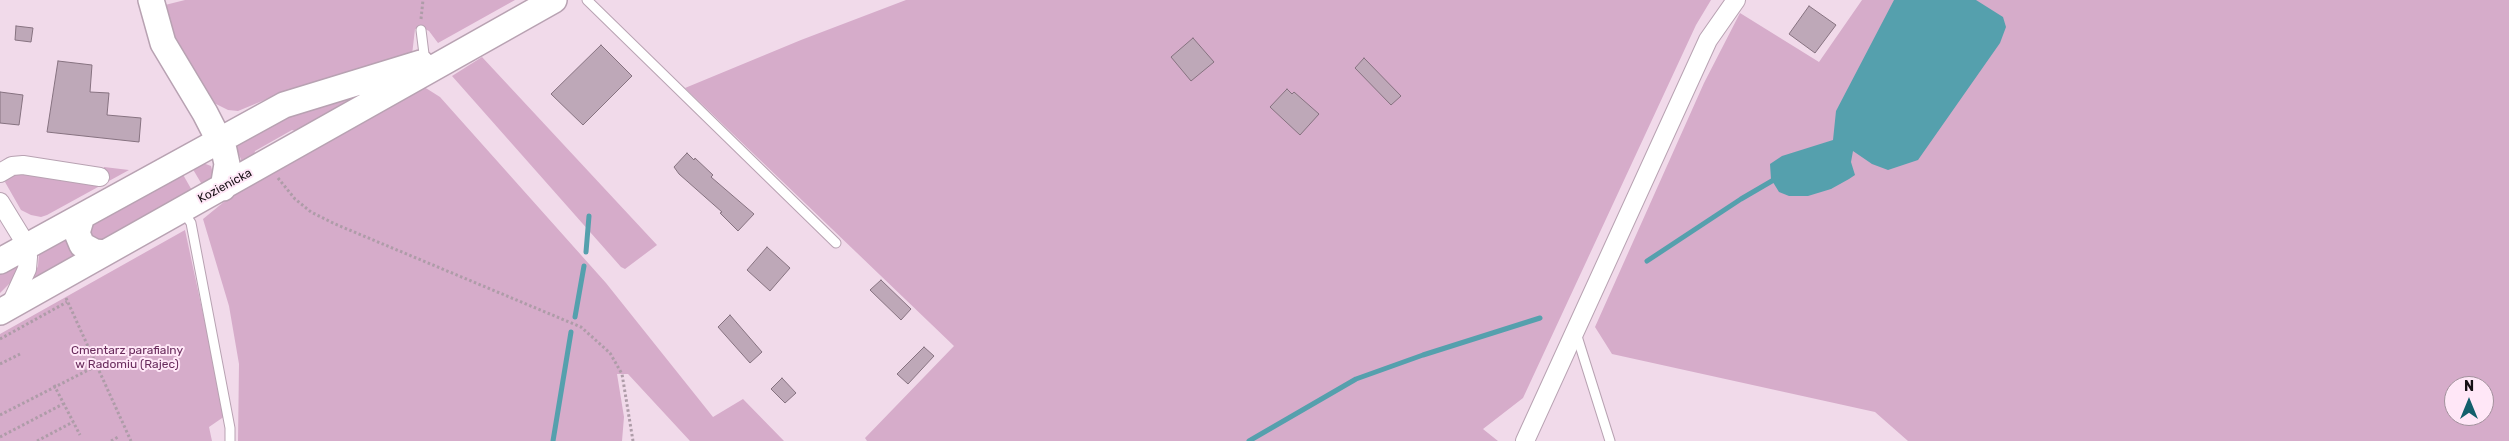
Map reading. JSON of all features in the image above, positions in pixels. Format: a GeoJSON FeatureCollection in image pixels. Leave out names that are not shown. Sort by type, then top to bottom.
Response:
{"type":"FeatureCollection","features":[{"type":"Feature","properties":{"kind":"main road"},"geometry":{"type":"LineString","coordinates":[[151,0],[163,43],[219,140],[225,176]]}},
{"type":"Feature","properties":{"kind":"main road","name":"Kozienicka"},"geometry":{"type":"LineString","coordinates":[[5,309],[182,210],[225,176],[269,162],[434,64],[554,0]]}},
{"type":"Feature","properties":{"kind":"main road","name":"Kozienicka"},"geometry":{"type":"LineString","coordinates":[[2,260],[188,156],[284,105],[434,64]]}},
{"type":"Feature","properties":{"kind":"main road"},"geometry":{"type":"LineString","coordinates":[[196,100],[199,116],[198,131],[188,156],[212,155],[225,176]]}},
{"type":"Feature","properties":{"kind":"main road"},"geometry":{"type":"LineString","coordinates":[[82,216],[77,233],[82,245],[88,249],[105,253]]}},
{"type":"Feature","properties":{"kind":"street"},"geometry":{"type":"LineString","coordinates":[[1525,441],[1708,40],[1736,0]]}},
{"type":"Feature","properties":{"kind":"street"},"geometry":{"type":"LineString","coordinates":[[0,173],[12,166],[23,165],[100,178]]}},
{"type":"Feature","properties":{"kind":"street"},"geometry":{"type":"LineString","coordinates":[[0,202],[27,246],[27,269],[5,309]]}},
{"type":"Feature","properties":{"kind":"street"},"geometry":{"type":"LineString","coordinates":[[2,260],[10,243],[13,224]]}},
{"type":"Feature","properties":{"kind":"lane"},"geometry":{"type":"LineString","coordinates":[[587,0],[836,243]]}},
{"type":"Feature","properties":{"kind":"lane"},"geometry":{"type":"LineString","coordinates":[[421,30],[434,64]]}},
{"type":"Feature","properties":{"kind":"lane"},"geometry":{"type":"LineString","coordinates":[[182,210],[191,223],[230,428],[230,441]]}},
{"type":"Feature","properties":{"kind":"lane"},"geometry":{"type":"LineString","coordinates":[[1575,331],[1610,441]]}},
{"type":"Feature","properties":{"kind":"path"},"geometry":{"type":"LineString","coordinates":[[421,30],[423,0]]}},
{"type":"Feature","properties":{"kind":"path"},"geometry":{"type":"LineString","coordinates":[[269,162],[285,189],[311,212],[335,224],[581,327],[610,353],[622,374],[633,441]]}},
{"type":"Feature","properties":{"kind":"path"},"geometry":{"type":"LineString","coordinates":[[0,339],[66,300],[98,365],[131,441]]}},
{"type":"Feature","properties":{"kind":"path"},"geometry":{"type":"LineString","coordinates":[[0,364],[20,354]]}},
{"type":"Feature","properties":{"kind":"path"},"geometry":{"type":"LineString","coordinates":[[0,415],[54,385],[98,365]]}},
{"type":"Feature","properties":{"kind":"path"},"geometry":{"type":"LineString","coordinates":[[54,385],[62,404],[80,435]]}},
{"type":"Feature","properties":{"kind":"path"},"geometry":{"type":"LineString","coordinates":[[0,438],[62,404]]}},
{"type":"Feature","properties":{"kind":"path"},"geometry":{"type":"LineString","coordinates":[[37,441],[73,422]]}},
{"type":"Feature","properties":{"kind":"path"},"geometry":{"type":"LineString","coordinates":[[111,441],[118,437]]}},
{"type":"Feature","properties":{"kind":"green space"},"geometry":{"type":"Polygon","coordinates":[[[185,0],[515,0],[438,43],[429,31],[423,28],[415,29],[412,55],[279,94],[238,111],[228,110],[212,102],[193,74],[168,22],[165,5],[185,0]]]}},
{"type":"Feature","properties":{"kind":"green space"},"geometry":{"type":"Polygon","coordinates":[[[906,0],[1711,0],[1696,25],[1523,398],[1483,429],[1498,441],[867,441],[865,438],[954,346],[685,88],[801,40],[906,0]]]}},
{"type":"Feature","properties":{"kind":"green space"},"geometry":{"type":"Polygon","coordinates":[[[1862,0],[2509,0],[2509,441],[1908,441],[1875,412],[1612,354],[1595,327],[1704,83],[1740,13],[1819,62],[1862,0]]]}},
{"type":"Feature","properties":{"kind":"green space"},"geometry":{"type":"Polygon","coordinates":[[[482,57],[657,245],[625,269],[621,267],[452,76],[482,57]]]}},
{"type":"Feature","properties":{"kind":"green space"},"geometry":{"type":"Polygon","coordinates":[[[421,85],[440,97],[606,283],[713,417],[743,399],[784,441],[690,441],[628,374],[617,374],[624,417],[622,441],[238,441],[239,364],[229,306],[203,219],[225,201],[226,196],[421,85]]]}},
{"type":"Feature","properties":{"kind":"green space"},"geometry":{"type":"Polygon","coordinates":[[[349,97],[351,104],[302,133],[292,130],[255,151],[254,156],[241,168],[241,159],[234,145],[292,110],[349,97]]]}},
{"type":"Feature","properties":{"kind":"green space"},"geometry":{"type":"Polygon","coordinates":[[[203,163],[211,166],[214,177],[204,188],[191,166],[203,163]]]}},
{"type":"Feature","properties":{"kind":"green space"},"geometry":{"type":"Polygon","coordinates":[[[104,167],[129,170],[101,185],[104,167]]]}},
{"type":"Feature","properties":{"kind":"green space"},"geometry":{"type":"Polygon","coordinates":[[[22,171],[100,186],[41,217],[21,210],[5,182],[12,173],[22,171]]]}},
{"type":"Feature","properties":{"kind":"green space"},"geometry":{"type":"Polygon","coordinates":[[[181,171],[194,194],[102,241],[93,237],[91,230],[94,223],[181,171]]]}},
{"type":"Feature","properties":{"kind":"green space","name":"Cmentarz parafialny w Radomiu (Rajec)"},"geometry":{"type":"Polygon","coordinates":[[[185,230],[225,416],[209,427],[212,441],[0,441],[0,334],[185,230]]]}},
{"type":"Feature","properties":{"kind":"green space"},"geometry":{"type":"Polygon","coordinates":[[[69,236],[69,248],[79,255],[31,281],[38,266],[39,253],[69,236]]]}},
{"type":"Feature","properties":{"kind":"green space"},"geometry":{"type":"Polygon","coordinates":[[[22,260],[14,279],[0,293],[0,272],[22,260]]]}},
{"type":"Feature","properties":{"kind":"water"},"geometry":{"type":"Polygon","coordinates":[[[1894,0],[1976,0],[2003,17],[2006,27],[2000,43],[1918,160],[1888,170],[1872,164],[1853,151],[1851,162],[1855,175],[1831,189],[1808,196],[1789,196],[1779,192],[1771,179],[1770,164],[1782,156],[1833,140],[1836,111],[1894,0]]]}},
{"type":"Feature","properties":{"kind":"building"},"geometry":{"type":"Polygon","coordinates":[[[1809,6],[1836,25],[1815,53],[1789,34],[1809,6]]]}},
{"type":"Feature","properties":{"kind":"building"},"geometry":{"type":"Polygon","coordinates":[[[16,26],[33,28],[31,42],[15,40],[16,26]]]}},
{"type":"Feature","properties":{"kind":"building"},"geometry":{"type":"Polygon","coordinates":[[[1193,38],[1214,62],[1191,81],[1171,57],[1193,38]]]}},
{"type":"Feature","properties":{"kind":"building"},"geometry":{"type":"Polygon","coordinates":[[[601,45],[632,76],[583,125],[551,94],[601,45]]]}},
{"type":"Feature","properties":{"kind":"building"},"geometry":{"type":"Polygon","coordinates":[[[1364,58],[1401,96],[1391,105],[1355,68],[1364,58]]]}},
{"type":"Feature","properties":{"kind":"building"},"geometry":{"type":"Polygon","coordinates":[[[58,61],[92,65],[90,92],[109,93],[107,115],[141,118],[139,142],[47,132],[58,61]]]}},
{"type":"Feature","properties":{"kind":"building"},"geometry":{"type":"Polygon","coordinates":[[[1287,89],[1292,94],[1294,92],[1319,114],[1300,135],[1270,107],[1287,89]]]}},
{"type":"Feature","properties":{"kind":"building"},"geometry":{"type":"Polygon","coordinates":[[[0,92],[23,95],[19,125],[0,123],[0,92]]]}},
{"type":"Feature","properties":{"kind":"building"},"geometry":{"type":"Polygon","coordinates":[[[687,153],[694,160],[695,158],[713,175],[711,177],[754,214],[738,231],[720,213],[722,212],[679,174],[674,167],[687,153]]]}},
{"type":"Feature","properties":{"kind":"building"},"geometry":{"type":"Polygon","coordinates":[[[767,247],[790,268],[770,291],[747,270],[767,247]]]}},
{"type":"Feature","properties":{"kind":"building"},"geometry":{"type":"Polygon","coordinates":[[[881,280],[911,309],[901,320],[870,290],[881,280]]]}},
{"type":"Feature","properties":{"kind":"building"},"geometry":{"type":"Polygon","coordinates":[[[730,315],[762,352],[750,363],[718,327],[730,315]]]}},
{"type":"Feature","properties":{"kind":"building"},"geometry":{"type":"Polygon","coordinates":[[[924,347],[934,356],[908,384],[897,374],[924,347]]]}},
{"type":"Feature","properties":{"kind":"building"},"geometry":{"type":"Polygon","coordinates":[[[782,378],[796,393],[785,403],[771,389],[782,378]]]}},
{"type":"Feature","properties":{"kind":"waterway"},"geometry":{"type":"LineString","coordinates":[[1647,261],[1741,199],[1777,178]]}},
{"type":"Feature","properties":{"kind":"waterway"},"geometry":{"type":"LineString","coordinates":[[586,252],[589,216]]}},
{"type":"Feature","properties":{"kind":"waterway"},"geometry":{"type":"LineString","coordinates":[[575,317],[584,266]]}},
{"type":"Feature","properties":{"kind":"waterway"},"geometry":{"type":"LineString","coordinates":[[1249,441],[1356,379],[1423,355],[1540,318]]}},
{"type":"Feature","properties":{"kind":"waterway"},"geometry":{"type":"LineString","coordinates":[[553,441],[571,332]]}}]}
